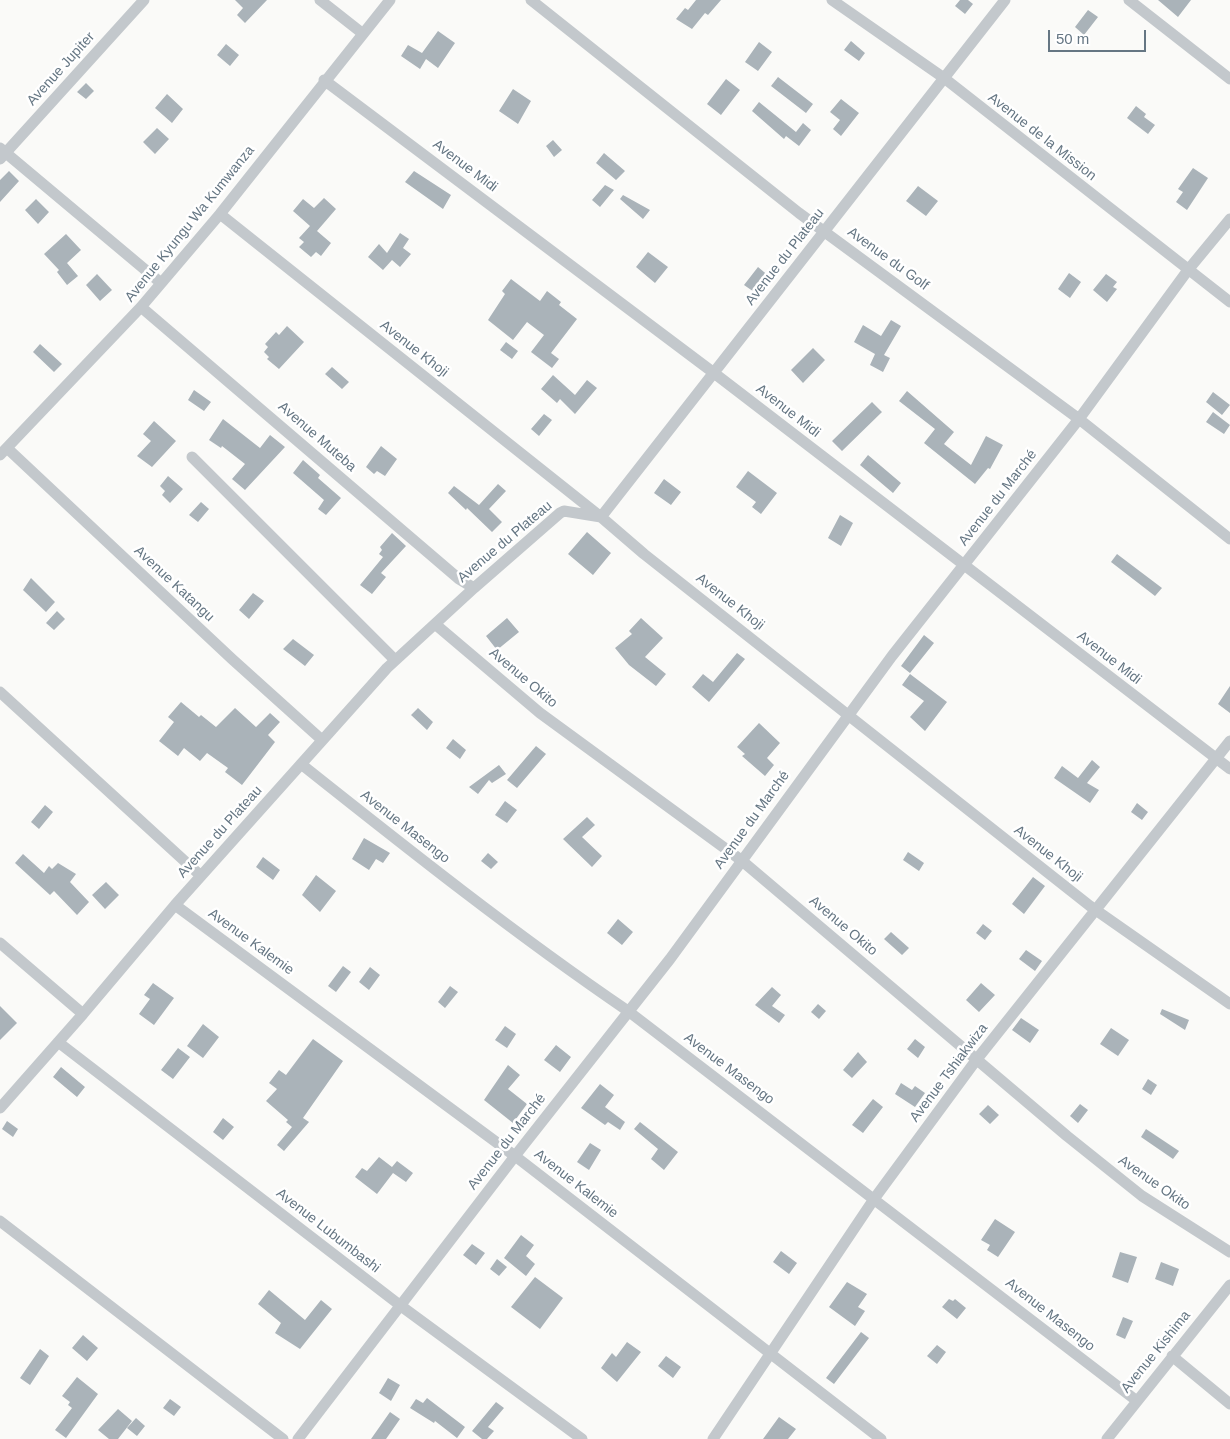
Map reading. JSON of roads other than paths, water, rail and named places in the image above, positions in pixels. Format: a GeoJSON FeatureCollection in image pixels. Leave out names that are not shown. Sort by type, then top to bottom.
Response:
{"type":"FeatureCollection","features":[{"type":"Feature","properties":{"kind":"street","name":"Avenue Jupiter"},"geometry":{"type":"LineString","coordinates":[[2,153],[144,0]]}},
{"type":"Feature","properties":{"kind":"street"},"geometry":{"type":"LineString","coordinates":[[320,0],[362,33]]}},
{"type":"Feature","properties":{"kind":"street","name":"Avenue Kyungu Wa Kumwanza"},"geometry":{"type":"LineString","coordinates":[[3,451],[161,284],[220,214],[324,80],[390,0]]}},
{"type":"Feature","properties":{"kind":"street","name":"Avenue du Golf"},"geometry":{"type":"LineString","coordinates":[[531,0],[824,231],[1079,419],[1230,539]]}},
{"type":"Feature","properties":{"kind":"street","name":"Avenue de la Mission"},"geometry":{"type":"LineString","coordinates":[[832,0],[944,78],[1230,302]]}},
{"type":"Feature","properties":{"kind":"street","name":"Avenue du Plateau"},"geometry":{"type":"LineString","coordinates":[[0,1108],[200,876],[395,660],[560,513],[601,516],[1005,0]]}},
{"type":"Feature","properties":{"kind":"street"},"geometry":{"type":"LineString","coordinates":[[1129,0],[1230,79]]}},
{"type":"Feature","properties":{"kind":"street","name":"Avenue Midi"},"geometry":{"type":"LineString","coordinates":[[324,80],[714,372],[1230,770]]}},
{"type":"Feature","properties":{"kind":"street"},"geometry":{"type":"LineString","coordinates":[[2,153],[161,284]]}},
{"type":"Feature","properties":{"kind":"street","name":"Avenue Khoji"},"geometry":{"type":"LineString","coordinates":[[220,214],[601,516],[644,554],[1096,911],[1230,1004]]}},
{"type":"Feature","properties":{"kind":"street","name":"Avenue du Marché"},"geometry":{"type":"LineString","coordinates":[[298,1439],[515,1156],[670,959],[848,714],[1079,419],[1188,270],[1230,219]]}},
{"type":"Feature","properties":{"kind":"street","name":"Avenue Muteba"},"geometry":{"type":"LineString","coordinates":[[141,307],[460,579],[474,588]]}},
{"type":"Feature","properties":{"kind":"street","name":"Avenue Katangu"},"geometry":{"type":"LineString","coordinates":[[3,451],[322,740]]}},
{"type":"Feature","properties":{"kind":"street"},"geometry":{"type":"LineString","coordinates":[[192,457],[395,660]]}},
{"type":"Feature","properties":{"kind":"street","name":"Avenue Okito"},"geometry":{"type":"LineString","coordinates":[[435,624],[540,713],[742,860],[1067,1136],[1142,1196],[1230,1252]]}},
{"type":"Feature","properties":{"kind":"street"},"geometry":{"type":"LineString","coordinates":[[0,692],[200,876]]}},
{"type":"Feature","properties":{"kind":"street","name":"Avenue Tshiakwiza"},"geometry":{"type":"LineString","coordinates":[[712,1439],[874,1199],[977,1059],[1230,741]]}},
{"type":"Feature","properties":{"kind":"street","name":"Avenue Masengo"},"geometry":{"type":"LineString","coordinates":[[301,764],[507,926],[628,1011],[1136,1401]]}},
{"type":"Feature","properties":{"kind":"street","name":"Avenue Kalemie"},"geometry":{"type":"LineString","coordinates":[[175,905],[515,1156],[881,1439]]}},
{"type":"Feature","properties":{"kind":"street"},"geometry":{"type":"LineString","coordinates":[[0,943],[83,1014]]}},
{"type":"Feature","properties":{"kind":"street","name":"Avenue Lubumbashi"},"geometry":{"type":"LineString","coordinates":[[58,1042],[401,1306],[582,1439]]}},
{"type":"Feature","properties":{"kind":"street"},"geometry":{"type":"LineString","coordinates":[[0,1221],[282,1439]]}},
{"type":"Feature","properties":{"kind":"street","name":"Avenue Kishima"},"geometry":{"type":"LineString","coordinates":[[1107,1439],[1230,1285]]}},
{"type":"Feature","properties":{"kind":"street"},"geometry":{"type":"LineString","coordinates":[[1172,1356],[1230,1404]]}}]}
